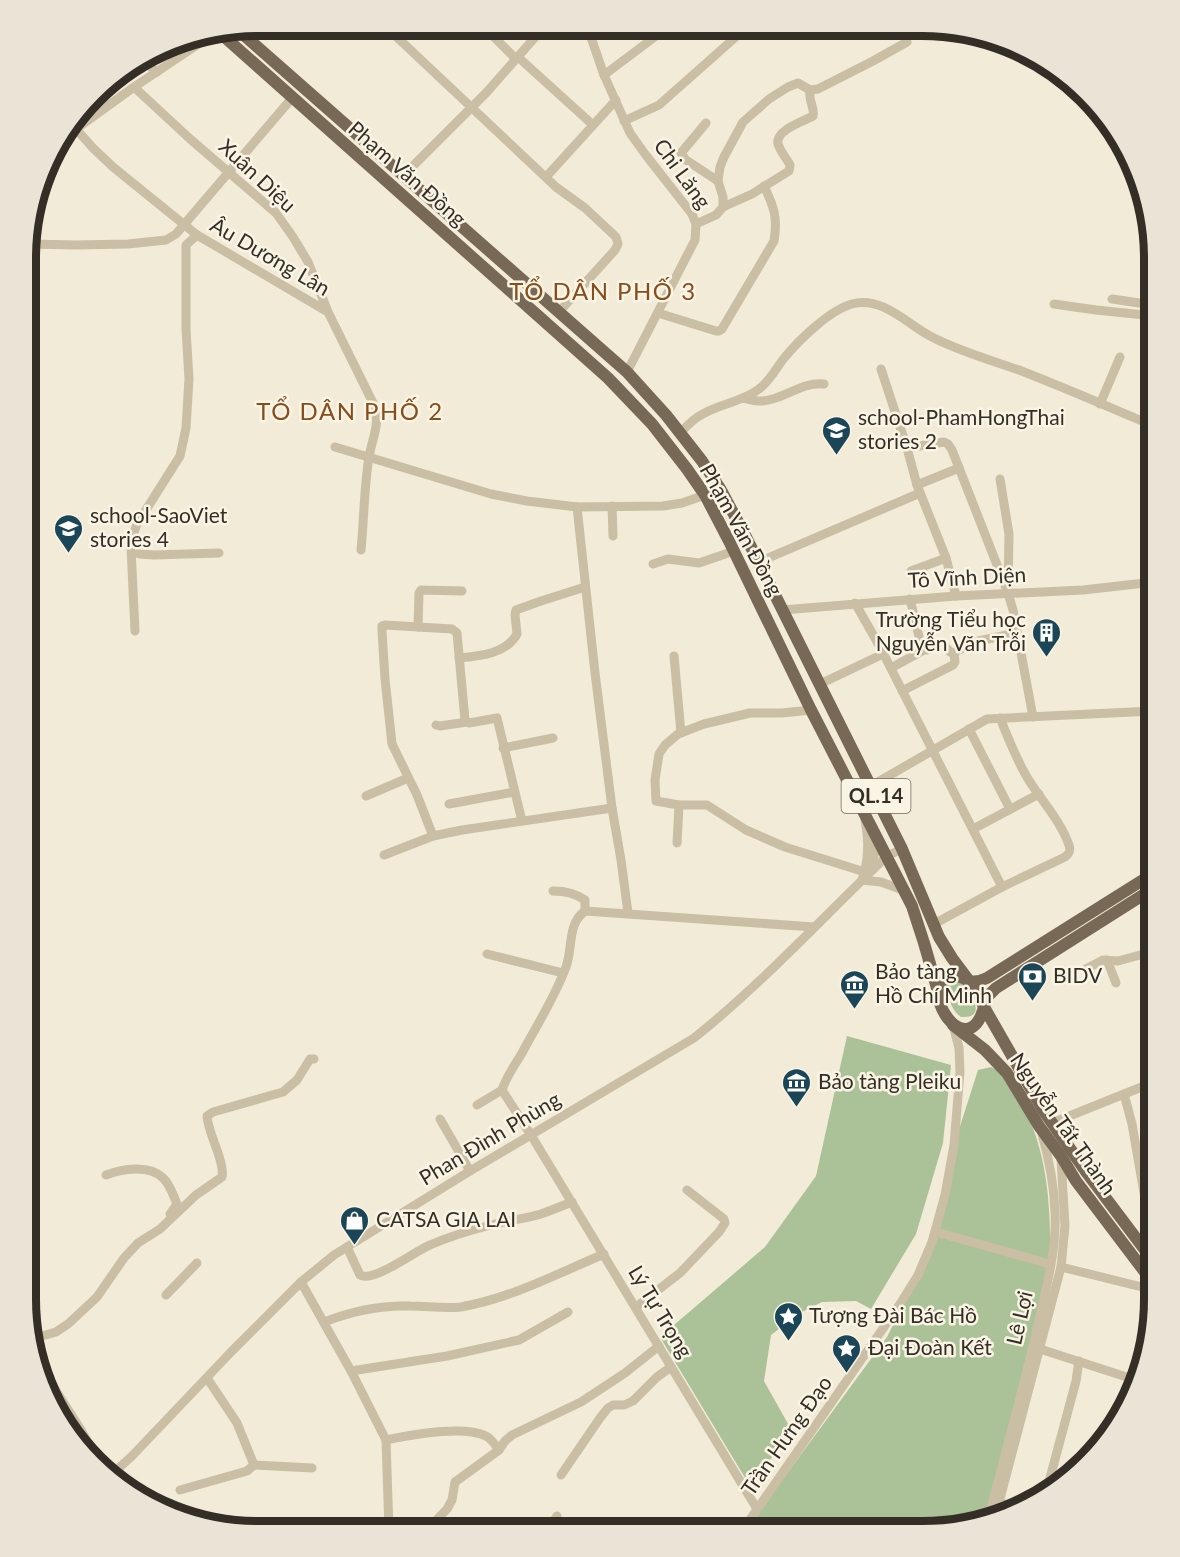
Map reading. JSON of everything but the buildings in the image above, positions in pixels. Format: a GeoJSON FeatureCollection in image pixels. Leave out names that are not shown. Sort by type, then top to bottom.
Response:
{"type":"FeatureCollection","features":[{"type":"Feature","properties":{"kind":"main road","name":"Phạm Văn Đồng"},"geometry":{"type":"LineString","coordinates":[[245,36],[627,372],[666,415],[702,461],[721,490],[759,562],[902,849],[934,924],[952,958],[970,982]]}},
{"type":"Feature","properties":{"kind":"main road","name":"Phạm Văn Đồng"},"geometry":{"type":"LineString","coordinates":[[224,39],[608,378],[652,424],[687,469],[705,495],[734,551],[811,710],[912,906],[939,995]]}},
{"type":"Feature","properties":{"kind":"main road"},"geometry":{"type":"LineString","coordinates":[[439,228],[451,217]]}},
{"type":"Feature","properties":{"kind":"main road"},"geometry":{"type":"LineString","coordinates":[[766,617],[782,610]]}},
{"type":"Feature","properties":{"kind":"main road"},"geometry":{"type":"LineString","coordinates":[[970,982],[987,978],[1144,879]]}},
{"type":"Feature","properties":{"kind":"main road"},"geometry":{"type":"LineString","coordinates":[[984,1007],[970,982],[961,976],[950,977],[941,984],[939,995],[945,1014],[952,1025],[959,1028],[972,1027],[981,1018],[987,997],[996,988],[1144,894]]}},
{"type":"Feature","properties":{"kind":"main road","name":"Nguyễn Tất Thành"},"geometry":{"type":"LineString","coordinates":[[984,1007],[1043,1110],[1061,1156],[1076,1181],[1144,1271]]}},
{"type":"Feature","properties":{"kind":"main road","name":"Nguyễn Tất Thành"},"geometry":{"type":"LineString","coordinates":[[952,1025],[996,1060],[1144,1249]]}},
{"type":"Feature","properties":{"kind":"main road"},"geometry":{"type":"LineString","coordinates":[[1050,1127],[1061,1156]]}},
{"type":"Feature","properties":{"kind":"street"},"geometry":{"type":"LineString","coordinates":[[396,36],[546,177],[618,240],[615,250],[559,312]]}},
{"type":"Feature","properties":{"kind":"street"},"geometry":{"type":"LineString","coordinates":[[494,36],[593,125]]}},
{"type":"Feature","properties":{"kind":"street"},"geometry":{"type":"LineString","coordinates":[[404,176],[472,107],[536,36]]}},
{"type":"Feature","properties":{"kind":"street","name":"Chi Lăng"},"geometry":{"type":"LineString","coordinates":[[590,36],[604,75],[630,133],[692,214],[696,224],[695,240],[627,372]]}},
{"type":"Feature","properties":{"kind":"street"},"geometry":{"type":"LineString","coordinates":[[604,75],[656,36]]}},
{"type":"Feature","properties":{"kind":"street"},"geometry":{"type":"LineString","coordinates":[[624,121],[659,105],[737,36]]}},
{"type":"Feature","properties":{"kind":"street"},"geometry":{"type":"LineString","coordinates":[[723,207],[723,197],[718,181],[720,167],[747,118],[769,99],[794,84],[800,84],[810,90],[818,89],[907,42]]}},
{"type":"Feature","properties":{"kind":"street"},"geometry":{"type":"LineString","coordinates":[[79,127],[198,44]]}},
{"type":"Feature","properties":{"kind":"street"},"geometry":{"type":"LineString","coordinates":[[148,65],[157,72]]}},
{"type":"Feature","properties":{"kind":"street","name":"Xuân Diệu"},"geometry":{"type":"LineString","coordinates":[[134,87],[276,213],[308,262],[328,312]]}},
{"type":"Feature","properties":{"kind":"street"},"geometry":{"type":"LineString","coordinates":[[696,224],[716,215],[723,207],[752,194],[790,169],[778,145],[778,138],[790,128],[813,116],[809,99],[810,90]]}},
{"type":"Feature","properties":{"kind":"street"},"geometry":{"type":"LineString","coordinates":[[36,244],[105,245],[166,240],[184,225],[292,98]]}},
{"type":"Feature","properties":{"kind":"street"},"geometry":{"type":"LineString","coordinates":[[546,177],[615,100]]}},
{"type":"Feature","properties":{"kind":"street"},"geometry":{"type":"LineString","coordinates":[[706,123],[681,153],[718,181]]}},
{"type":"Feature","properties":{"kind":"street","name":"Âu Dương Lân"},"geometry":{"type":"LineString","coordinates":[[77,130],[113,166],[197,235],[328,312],[375,407],[377,423],[369,458],[361,550]]}},
{"type":"Feature","properties":{"kind":"street"},"geometry":{"type":"LineString","coordinates":[[658,313],[716,331],[722,329],[774,241],[776,218],[764,186]]}},
{"type":"Feature","properties":{"kind":"street"},"geometry":{"type":"LineString","coordinates":[[135,631],[132,538],[137,524],[180,456],[186,428],[189,379],[186,329],[186,245],[197,235]]}},
{"type":"Feature","properties":{"kind":"street"},"geometry":{"type":"LineString","coordinates":[[1112,299],[1144,309]]}},
{"type":"Feature","properties":{"kind":"street"},"geometry":{"type":"LineString","coordinates":[[680,433],[700,415],[743,398],[765,384],[803,338],[846,306],[863,302],[885,307],[925,333],[957,349],[1025,372],[1144,422]]}},
{"type":"Feature","properties":{"kind":"street"},"geometry":{"type":"LineString","coordinates":[[1054,304],[1096,310],[1144,311]]}},
{"type":"Feature","properties":{"kind":"street"},"geometry":{"type":"LineString","coordinates":[[1100,404],[1120,357]]}},
{"type":"Feature","properties":{"kind":"street"},"geometry":{"type":"LineString","coordinates":[[881,369],[919,489],[946,558],[956,596]]}},
{"type":"Feature","properties":{"kind":"street"},"geometry":{"type":"LineString","coordinates":[[743,398],[757,401],[769,400],[812,384],[824,384]]}},
{"type":"Feature","properties":{"kind":"street"},"geometry":{"type":"LineString","coordinates":[[907,448],[944,442],[952,450],[1008,593],[1033,717]]}},
{"type":"Feature","properties":{"kind":"street"},"geometry":{"type":"LineString","coordinates":[[335,447],[490,494],[527,501],[577,507],[663,506],[682,503],[705,495]]}},
{"type":"Feature","properties":{"kind":"street"},"geometry":{"type":"LineString","coordinates":[[759,562],[919,489],[959,468]]}},
{"type":"Feature","properties":{"kind":"street"},"geometry":{"type":"LineString","coordinates":[[1000,479],[1009,534],[1008,593]]}},
{"type":"Feature","properties":{"kind":"street"},"geometry":{"type":"LineString","coordinates":[[577,507],[612,808],[628,913]]}},
{"type":"Feature","properties":{"kind":"street"},"geometry":{"type":"LineString","coordinates":[[612,507],[613,536]]}},
{"type":"Feature","properties":{"kind":"street"},"geometry":{"type":"LineString","coordinates":[[131,548],[140,554],[154,555],[219,553]]}},
{"type":"Feature","properties":{"kind":"street"},"geometry":{"type":"LineString","coordinates":[[653,564],[668,559],[699,563],[734,551]]}},
{"type":"Feature","properties":{"kind":"street"},"geometry":{"type":"LineString","coordinates":[[911,571],[946,558]]}},
{"type":"Feature","properties":{"kind":"street","name":"Tô Vĩnh Diện"},"geometry":{"type":"LineString","coordinates":[[782,610],[910,599],[1083,590],[1144,583]]}},
{"type":"Feature","properties":{"kind":"street"},"geometry":{"type":"LineString","coordinates":[[459,658],[485,655],[508,645],[517,634],[516,610],[585,587]]}},
{"type":"Feature","properties":{"kind":"street"},"geometry":{"type":"LineString","coordinates":[[418,627],[421,590],[462,591]]}},
{"type":"Feature","properties":{"kind":"street"},"geometry":{"type":"LineString","coordinates":[[910,599],[924,651]]}},
{"type":"Feature","properties":{"kind":"street"},"geometry":{"type":"LineString","coordinates":[[855,603],[891,668],[1002,887]]}},
{"type":"Feature","properties":{"kind":"street"},"geometry":{"type":"LineString","coordinates":[[433,836],[417,795],[392,744],[382,626],[455,630],[467,722]]}},
{"type":"Feature","properties":{"kind":"street"},"geometry":{"type":"LineString","coordinates":[[954,654],[978,641],[1017,633]]}},
{"type":"Feature","properties":{"kind":"street"},"geometry":{"type":"LineString","coordinates":[[891,668],[924,651],[944,644],[954,654],[953,665],[902,691]]}},
{"type":"Feature","properties":{"kind":"street"},"geometry":{"type":"LineString","coordinates":[[819,684],[883,654]]}},
{"type":"Feature","properties":{"kind":"street"},"geometry":{"type":"LineString","coordinates":[[675,656],[681,733]]}},
{"type":"Feature","properties":{"kind":"street"},"geometry":{"type":"LineString","coordinates":[[811,710],[750,713],[704,724],[681,733],[670,740],[661,751],[655,780],[656,801],[678,805],[707,806],[746,830],[785,847],[903,890]]}},
{"type":"Feature","properties":{"kind":"street"},"geometry":{"type":"LineString","coordinates":[[871,786],[987,719],[1144,711]]}},
{"type":"Feature","properties":{"kind":"street"},"geometry":{"type":"LineString","coordinates":[[436,725],[497,718],[522,821]]}},
{"type":"Feature","properties":{"kind":"street"},"geometry":{"type":"LineString","coordinates":[[934,924],[1069,854],[1069,845],[1058,823],[1024,771],[1000,718]]}},
{"type":"Feature","properties":{"kind":"street"},"geometry":{"type":"LineString","coordinates":[[969,729],[1010,809]]}},
{"type":"Feature","properties":{"kind":"street"},"geometry":{"type":"LineString","coordinates":[[503,748],[553,738]]}},
{"type":"Feature","properties":{"kind":"street"},"geometry":{"type":"LineString","coordinates":[[366,796],[408,778]]}},
{"type":"Feature","properties":{"kind":"street"},"geometry":{"type":"LineString","coordinates":[[449,804],[514,792]]}},
{"type":"Feature","properties":{"kind":"street"},"geometry":{"type":"LineString","coordinates":[[973,829],[1039,794]]}},
{"type":"Feature","properties":{"kind":"street"},"geometry":{"type":"LineString","coordinates":[[677,843],[678,805]]}},
{"type":"Feature","properties":{"kind":"street"},"geometry":{"type":"LineString","coordinates":[[384,855],[433,836],[462,830],[612,808]]}},
{"type":"Feature","properties":{"kind":"street"},"geometry":{"type":"LineString","coordinates":[[863,809],[868,848],[865,875]]}},
{"type":"Feature","properties":{"kind":"street"},"geometry":{"type":"LineString","coordinates":[[865,875],[876,849],[877,837]]}},
{"type":"Feature","properties":{"kind":"street","name":"Phan Đình Phùng"},"geometry":{"type":"LineString","coordinates":[[116,1470],[301,1282],[334,1255],[693,1038],[753,987],[865,875],[887,856],[902,849]]}},
{"type":"Feature","properties":{"kind":"street"},"geometry":{"type":"LineString","coordinates":[[553,891],[580,896],[585,900],[585,911]]}},
{"type":"Feature","properties":{"kind":"street"},"geometry":{"type":"LineString","coordinates":[[477,1105],[502,1090],[546,1010],[568,960],[575,923],[579,915],[585,911],[814,927]]}},
{"type":"Feature","properties":{"kind":"street"},"geometry":{"type":"LineString","coordinates":[[487,954],[563,973]]}},
{"type":"Feature","properties":{"kind":"street"},"geometry":{"type":"LineString","coordinates":[[1086,969],[1101,961],[1118,961],[1144,954]]}},
{"type":"Feature","properties":{"kind":"street"},"geometry":{"type":"LineString","coordinates":[[1107,960],[1116,983]]}},
{"type":"Feature","properties":{"kind":"street","name":"Trần Hưng Đạo"},"geometry":{"type":"LineString","coordinates":[[749,1521],[900,1304],[918,1275],[936,1232],[952,1161],[957,1117],[959,1048],[952,1025]]}},
{"type":"Feature","properties":{"kind":"street"},"geometry":{"type":"LineString","coordinates":[[145,1238],[152,1236],[201,1191],[222,1177],[222,1169],[207,1116],[213,1112],[283,1092],[297,1080],[310,1059],[314,1059]]}},
{"type":"Feature","properties":{"kind":"street"},"geometry":{"type":"LineString","coordinates":[[1050,1127],[1144,1087]]}},
{"type":"Feature","properties":{"kind":"street","name":"Lý Tự Trọng"},"geometry":{"type":"LineString","coordinates":[[502,1090],[604,1254],[757,1509]]}},
{"type":"Feature","properties":{"kind":"street"},"geometry":{"type":"LineString","coordinates":[[1124,1094],[1134,1134],[1144,1193]]}},
{"type":"Feature","properties":{"kind":"street"},"geometry":{"type":"LineString","coordinates":[[440,1119],[470,1171]]}},
{"type":"Feature","properties":{"kind":"street","name":"Lê Lợi"},"geometry":{"type":"LineString","coordinates":[[992,1510],[996,1502],[1033,1348],[1050,1264],[1055,1210],[1050,1127]]}},
{"type":"Feature","properties":{"kind":"street"},"geometry":{"type":"LineString","coordinates":[[996,1508],[1061,1267],[1065,1226],[1061,1156]]}},
{"type":"Feature","properties":{"kind":"street"},"geometry":{"type":"LineString","coordinates":[[39,1337],[56,1332],[68,1324],[97,1297],[124,1258],[177,1205],[163,1178],[147,1170],[125,1170],[106,1174]]}},
{"type":"Feature","properties":{"kind":"street"},"geometry":{"type":"LineString","coordinates":[[636,1307],[680,1273],[719,1232],[725,1222],[687,1190]]}},
{"type":"Feature","properties":{"kind":"street"},"geometry":{"type":"LineString","coordinates":[[347,1247],[360,1275],[366,1277],[376,1275],[439,1241],[487,1226],[543,1213],[572,1202]]}},
{"type":"Feature","properties":{"kind":"street"},"geometry":{"type":"LineString","coordinates":[[936,1232],[1050,1264]]}},
{"type":"Feature","properties":{"kind":"street"},"geometry":{"type":"LineString","coordinates":[[324,1322],[355,1311],[374,1308],[454,1307],[485,1302],[604,1254]]}},
{"type":"Feature","properties":{"kind":"street"},"geometry":{"type":"LineString","coordinates":[[166,1295],[197,1263]]}},
{"type":"Feature","properties":{"kind":"street"},"geometry":{"type":"LineString","coordinates":[[1061,1267],[1144,1288]]}},
{"type":"Feature","properties":{"kind":"street"},"geometry":{"type":"LineString","coordinates":[[301,1282],[351,1371],[386,1440],[389,1521]]}},
{"type":"Feature","properties":{"kind":"street"},"geometry":{"type":"LineString","coordinates":[[351,1371],[447,1356],[519,1340],[568,1312]]}},
{"type":"Feature","properties":{"kind":"street"},"geometry":{"type":"LineString","coordinates":[[436,1521],[452,1500],[455,1482],[499,1450],[512,1435],[581,1402],[625,1373],[659,1346]]}},
{"type":"Feature","properties":{"kind":"street"},"geometry":{"type":"LineString","coordinates":[[1040,1349],[1129,1378]]}},
{"type":"Feature","properties":{"kind":"street"},"geometry":{"type":"LineString","coordinates":[[1049,1481],[1076,1381],[1079,1361]]}},
{"type":"Feature","properties":{"kind":"street"},"geometry":{"type":"LineString","coordinates":[[561,1475],[608,1408],[633,1401],[671,1366]]}},
{"type":"Feature","properties":{"kind":"street"},"geometry":{"type":"LineString","coordinates":[[207,1378],[237,1423],[254,1465]]}},
{"type":"Feature","properties":{"kind":"street"},"geometry":{"type":"LineString","coordinates":[[57,1392],[88,1442]]}},
{"type":"Feature","properties":{"kind":"street"},"geometry":{"type":"LineString","coordinates":[[386,1440],[423,1433],[469,1432],[490,1439],[499,1450]]}},
{"type":"Feature","properties":{"kind":"street"},"geometry":{"type":"LineString","coordinates":[[180,1490],[247,1471],[254,1465],[312,1468]]}},
{"type":"Feature","properties":{"kind":"street"},"geometry":{"type":"LineString","coordinates":[[996,1502],[1006,1504]]}},
{"type":"Feature","properties":{"kind":"street"},"geometry":{"type":"LineString","coordinates":[[554,1521],[557,1516]]}},
{"type":"Feature","properties":{"kind":"green space"},"geometry":{"type":"Polygon","coordinates":[[[956,980],[964,982],[973,999],[976,1010],[969,1017],[961,1017],[950,1002],[950,983],[956,980]]]}},
{"type":"Feature","properties":{"kind":"green space"},"geometry":{"type":"Polygon","coordinates":[[[847,1036],[951,1065],[943,1143],[916,1234],[871,1309],[856,1301],[822,1302],[800,1313],[771,1335],[764,1381],[792,1431],[750,1486],[660,1337],[765,1247],[816,1176],[847,1036]]]}},
{"type":"Feature","properties":{"kind":"green space"},"geometry":{"type":"Polygon","coordinates":[[[991,1067],[1003,1073],[1028,1116],[1042,1157],[1050,1220],[1050,1264],[990,1510],[966,1517],[937,1521],[752,1521],[887,1337],[918,1275],[936,1232],[954,1145],[978,1070],[991,1067]]]}},
{"type":"Feature","properties":{"kind":"place","name":"school-PhamHongThai stories 2"},"geometry":{"type":"Point","coordinates":[837,456]}},
{"type":"Feature","properties":{"kind":"place","name":"school-SaoViet stories 4"},"geometry":{"type":"Point","coordinates":[69,554]}},
{"type":"Feature","properties":{"kind":"place","name":"Trường Tiểu học Nguyễn Văn Trỗi"},"geometry":{"type":"Point","coordinates":[1047,658]}},
{"type":"Feature","properties":{"kind":"place","name":"BIDV"},"geometry":{"type":"Point","coordinates":[1032,1002]}},
{"type":"Feature","properties":{"kind":"place","name":"Bảo tàng Hồ Chí Minh"},"geometry":{"type":"Point","coordinates":[854,1010]}},
{"type":"Feature","properties":{"kind":"place","name":"Bảo tàng Pleiku"},"geometry":{"type":"Point","coordinates":[797,1108]}},
{"type":"Feature","properties":{"kind":"place","name":"CATSA GIA LAI"},"geometry":{"type":"Point","coordinates":[355,1246]}},
{"type":"Feature","properties":{"kind":"place","name":"Tượng Đài Bác Hồ"},"geometry":{"type":"Point","coordinates":[788,1342]}},
{"type":"Feature","properties":{"kind":"place","name":"Đại Đoàn Kết"},"geometry":{"type":"Point","coordinates":[847,1374]}},
{"type":"Feature","properties":{"kind":"district","name":"TỔ DÂN PHỐ 3"},"geometry":{"type":"Point","coordinates":[603,292]}},
{"type":"Feature","properties":{"kind":"district","name":"TỔ DÂN PHỐ 2"},"geometry":{"type":"Point","coordinates":[350,412]}}]}
